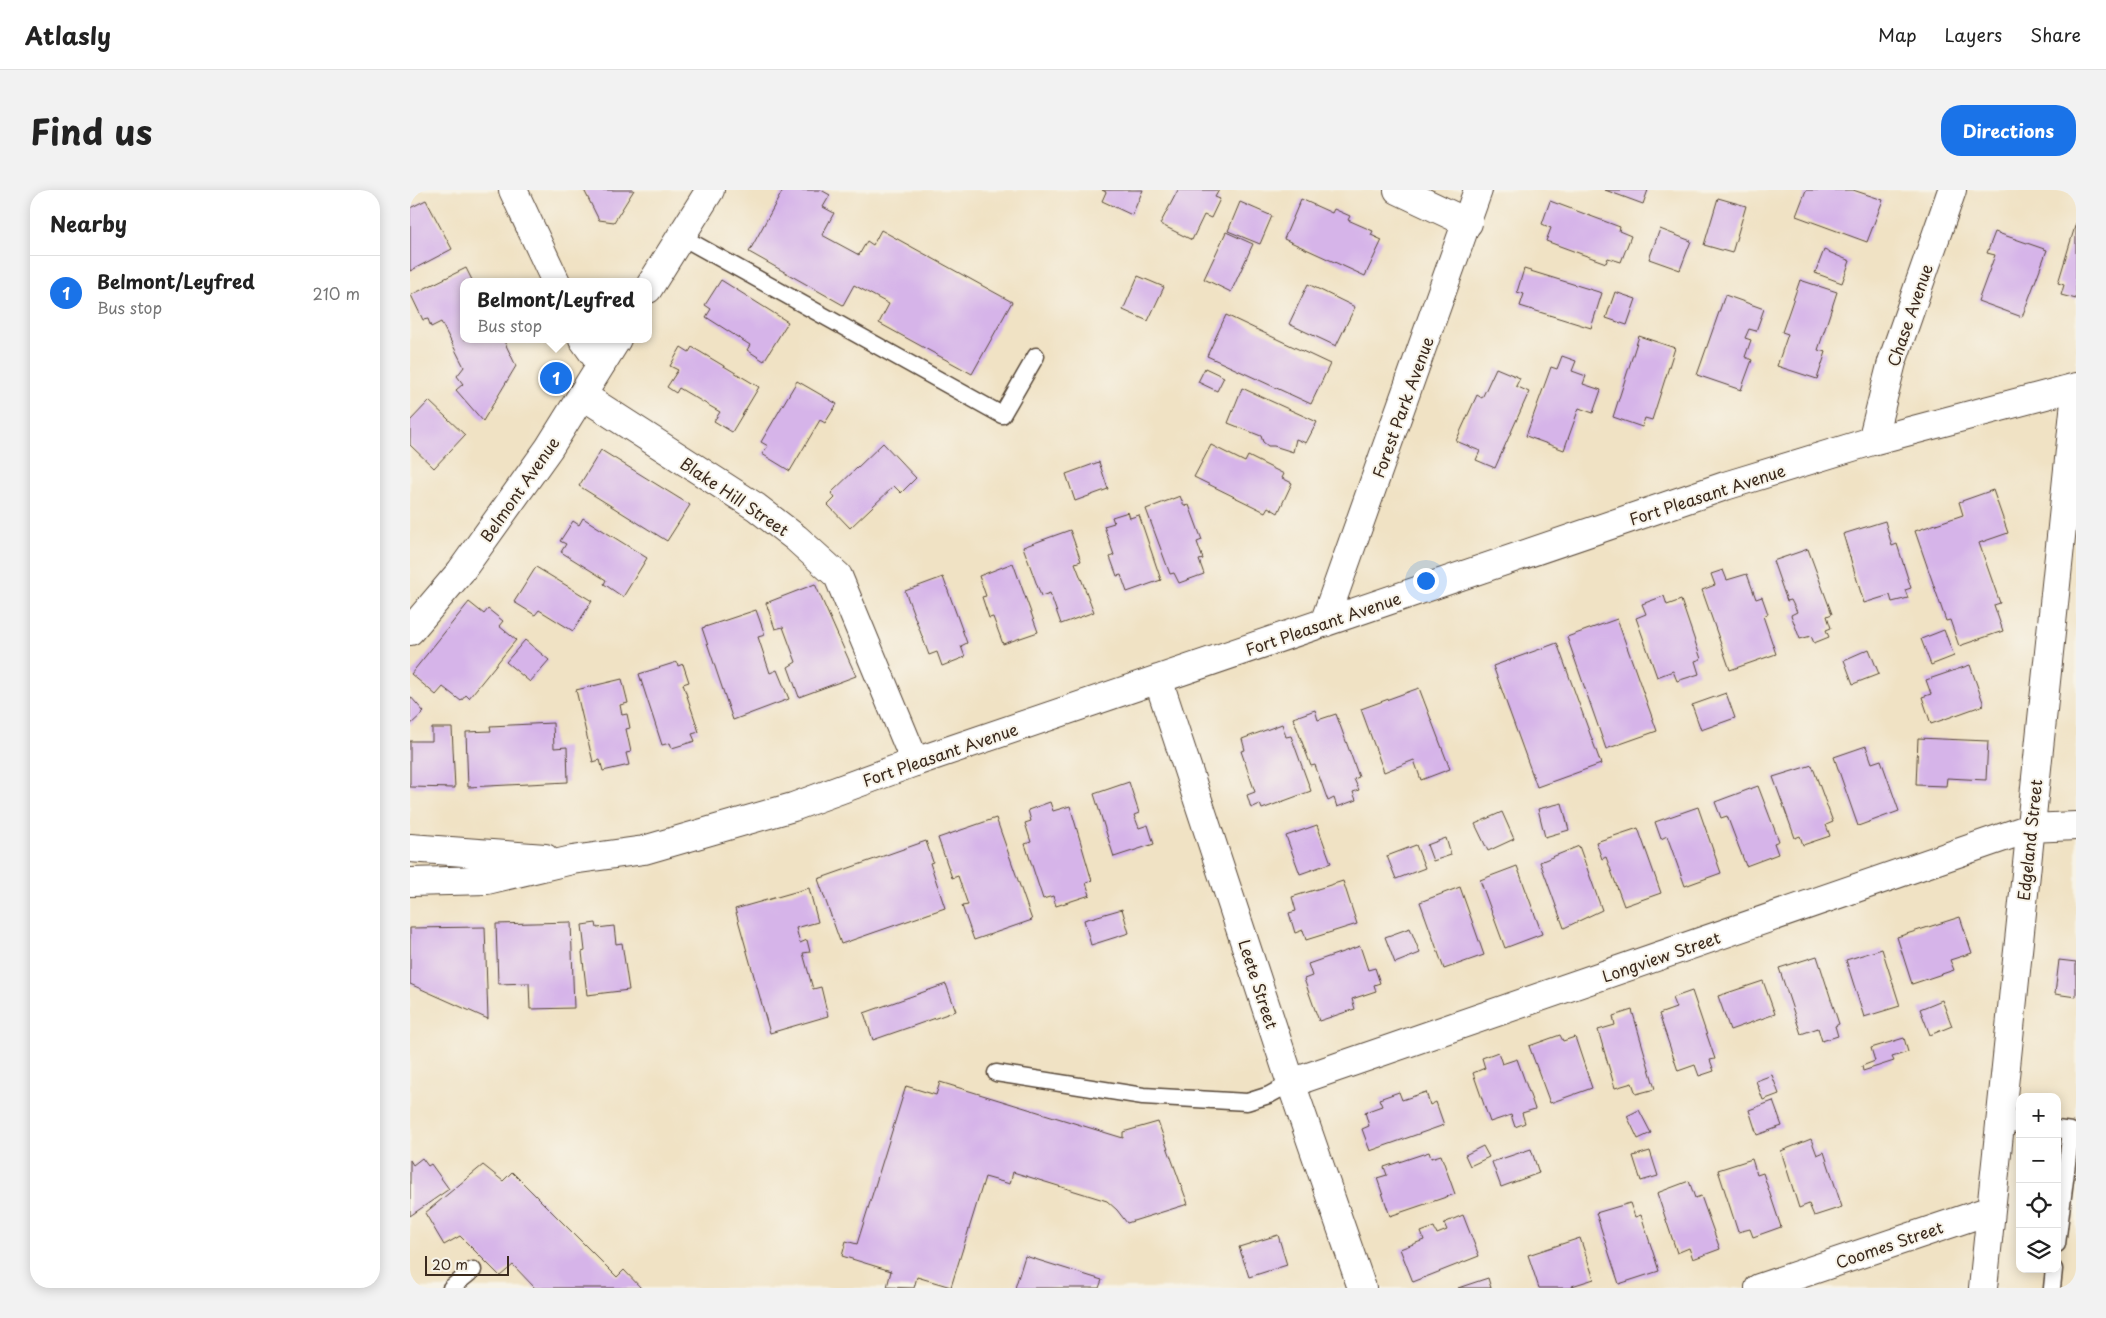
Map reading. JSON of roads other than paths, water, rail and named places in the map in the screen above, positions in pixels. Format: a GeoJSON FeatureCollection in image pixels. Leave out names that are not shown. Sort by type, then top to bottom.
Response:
{"type":"FeatureCollection","features":[{"type":"Feature","properties":{"kind":"street"},"geometry":{"type":"LineString","coordinates":[[513,190],[554,278]]}},
{"type":"Feature","properties":{"kind":"street"},"geometry":{"type":"LineString","coordinates":[[652,283],[710,190]]}},
{"type":"Feature","properties":{"kind":"street"},"geometry":{"type":"LineString","coordinates":[[1398,190],[1468,223]]}},
{"type":"Feature","properties":{"kind":"street","name":"Forest Park Avenue"},"geometry":{"type":"LineString","coordinates":[[1324,623],[1468,223],[1478,190]]}},
{"type":"Feature","properties":{"kind":"street","name":"Chase Avenue"},"geometry":{"type":"LineString","coordinates":[[1872,441],[1892,362],[1952,190]]}},
{"type":"Feature","properties":{"kind":"street"},"geometry":{"type":"LineString","coordinates":[[586,343],[601,364]]}},
{"type":"Feature","properties":{"kind":"street","name":"Belmont Avenue"},"geometry":{"type":"LineString","coordinates":[[410,631],[461,571],[549,448],[614,343]]}},
{"type":"Feature","properties":{"kind":"street","name":"Fort Pleasant Avenue"},"geometry":{"type":"LineString","coordinates":[[410,882],[487,880],[572,860],[644,850],[793,807],[915,762],[1725,486],[1872,441],[2076,387]]}},
{"type":"Feature","properties":{"kind":"street","name":"Edgeland Street"},"geometry":{"type":"LineString","coordinates":[[1983,1288],[1991,1210],[2010,1124],[2030,828],[2076,392]]}},
{"type":"Feature","properties":{"kind":"street","name":"Blake Hill Street"},"geometry":{"type":"LineString","coordinates":[[582,395],[756,507],[796,538],[838,576],[915,762]]}},
{"type":"Feature","properties":{"kind":"street","name":"Leete Street"},"geometry":{"type":"LineString","coordinates":[[1158,679],[1291,1083],[1362,1288]]}},
{"type":"Feature","properties":{"kind":"street","name":"Longview Street"},"geometry":{"type":"LineString","coordinates":[[1291,1083],[2030,828],[2076,826]]}},
{"type":"Feature","properties":{"kind":"street","name":"Fort Pleasant Avenue"},"geometry":{"type":"LineString","coordinates":[[410,848],[572,860]]}},
{"type":"Feature","properties":{"kind":"street","name":"Coomes Street"},"geometry":{"type":"LineString","coordinates":[[1759,1288],[1991,1210]]}},
{"type":"Feature","properties":{"kind":"lane"},"geometry":{"type":"LineString","coordinates":[[682,237],[1002,415],[1036,356]]}},
{"type":"Feature","properties":{"kind":"lane"},"geometry":{"type":"LineString","coordinates":[[996,1073],[1144,1096],[1247,1102],[1269,1095],[1291,1083]]}},
{"type":"Feature","properties":{"kind":"lane"},"geometry":{"type":"LineString","coordinates":[[2059,1228],[2070,1131],[2061,1130]]}},
{"type":"Feature","properties":{"kind":"lane"},"geometry":{"type":"LineString","coordinates":[[451,1288],[473,1270]]}},
{"type":"Feature","properties":{"kind":"lane"},"geometry":{"type":"LineString","coordinates":[[2052,1288],[2054,1273]]}},
{"type":"Feature","properties":{"kind":"place","name":"Belmont/Leyfred"},"geometry":{"type":"Point","coordinates":[556,378]}}]}
